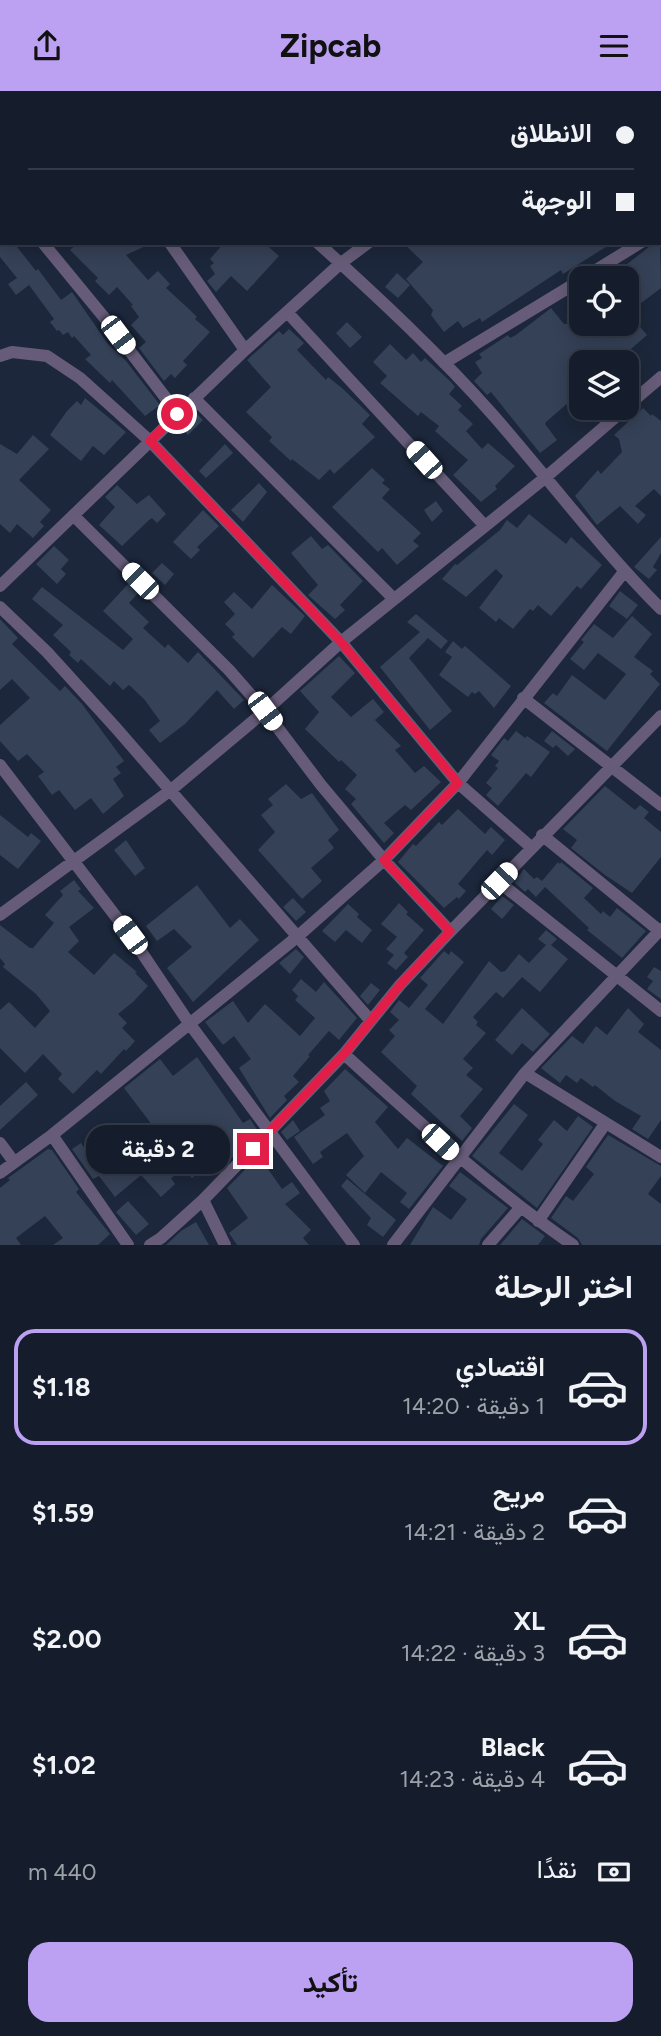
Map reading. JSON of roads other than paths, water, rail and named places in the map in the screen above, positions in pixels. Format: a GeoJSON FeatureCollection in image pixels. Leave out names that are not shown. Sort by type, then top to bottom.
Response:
{"type":"FeatureCollection","features":[{"type":"Feature","properties":{"kind":"street"},"geometry":{"type":"LineString","coordinates":[[45,245],[103,316],[177,414]]}},
{"type":"Feature","properties":{"kind":"street"},"geometry":{"type":"LineString","coordinates":[[171,245],[245,350]]}},
{"type":"Feature","properties":{"kind":"street"},"geometry":{"type":"LineString","coordinates":[[320,245],[444,363],[492,414],[624,572],[661,609]]}},
{"type":"Feature","properties":{"kind":"street"},"geometry":{"type":"LineString","coordinates":[[0,586],[245,350],[341,263],[365,245]]}},
{"type":"Feature","properties":{"kind":"street"},"geometry":{"type":"LineString","coordinates":[[603,266],[637,245]]}},
{"type":"Feature","properties":{"kind":"street"},"geometry":{"type":"LineString","coordinates":[[444,363],[569,287]]}},
{"type":"Feature","properties":{"kind":"street"},"geometry":{"type":"LineString","coordinates":[[287,312],[485,526]]}},
{"type":"Feature","properties":{"kind":"street"},"geometry":{"type":"LineString","coordinates":[[0,356],[12,352],[47,356],[80,378],[150,441],[341,642],[458,783],[532,848]]}},
{"type":"Feature","properties":{"kind":"street"},"geometry":{"type":"LineString","coordinates":[[639,398],[658,384]]}},
{"type":"Feature","properties":{"kind":"street"},"geometry":{"type":"LineString","coordinates":[[194,398],[393,598]]}},
{"type":"Feature","properties":{"kind":"street"},"geometry":{"type":"LineString","coordinates":[[0,915],[171,790],[393,598],[546,477],[611,420]]}},
{"type":"Feature","properties":{"kind":"street"},"geometry":{"type":"LineString","coordinates":[[74,516],[229,670],[384,860],[450,931]]}},
{"type":"Feature","properties":{"kind":"street"},"geometry":{"type":"LineString","coordinates":[[0,1173],[52,1135],[297,937],[384,860],[458,783],[624,572]]}},
{"type":"Feature","properties":{"kind":"street"},"geometry":{"type":"LineString","coordinates":[[0,607],[47,652],[171,790],[370,1020]]}},
{"type":"Feature","properties":{"kind":"street"},"geometry":{"type":"LineString","coordinates":[[523,698],[661,805]]}},
{"type":"Feature","properties":{"kind":"street"},"geometry":{"type":"LineString","coordinates":[[158,1243],[344,1054],[370,1020],[450,931],[661,716]]}},
{"type":"Feature","properties":{"kind":"street"},"geometry":{"type":"LineString","coordinates":[[0,765],[130,935],[189,1023],[354,1245]]}},
{"type":"Feature","properties":{"kind":"street"},"geometry":{"type":"LineString","coordinates":[[393,1245],[525,1073],[661,931],[542,835]]}},
{"type":"Feature","properties":{"kind":"street"},"geometry":{"type":"LineString","coordinates":[[499,881],[661,1011]]}},
{"type":"Feature","properties":{"kind":"street"},"geometry":{"type":"LineString","coordinates":[[344,1054],[459,1159],[573,1245]]}},
{"type":"Feature","properties":{"kind":"street"},"geometry":{"type":"LineString","coordinates":[[525,1073],[661,1157]]}},
{"type":"Feature","properties":{"kind":"street"},"geometry":{"type":"LineString","coordinates":[[538,1221],[605,1124]]}},
{"type":"Feature","properties":{"kind":"street"},"geometry":{"type":"LineString","coordinates":[[52,1135],[128,1245]]}},
{"type":"Feature","properties":{"kind":"street"},"geometry":{"type":"LineString","coordinates":[[0,1143],[14,1162]]}},
{"type":"Feature","properties":{"kind":"street"},"geometry":{"type":"LineString","coordinates":[[203,1200],[225,1245]]}},
{"type":"Feature","properties":{"kind":"street"},"geometry":{"type":"LineString","coordinates":[[488,1245],[521,1207]]}}]}
